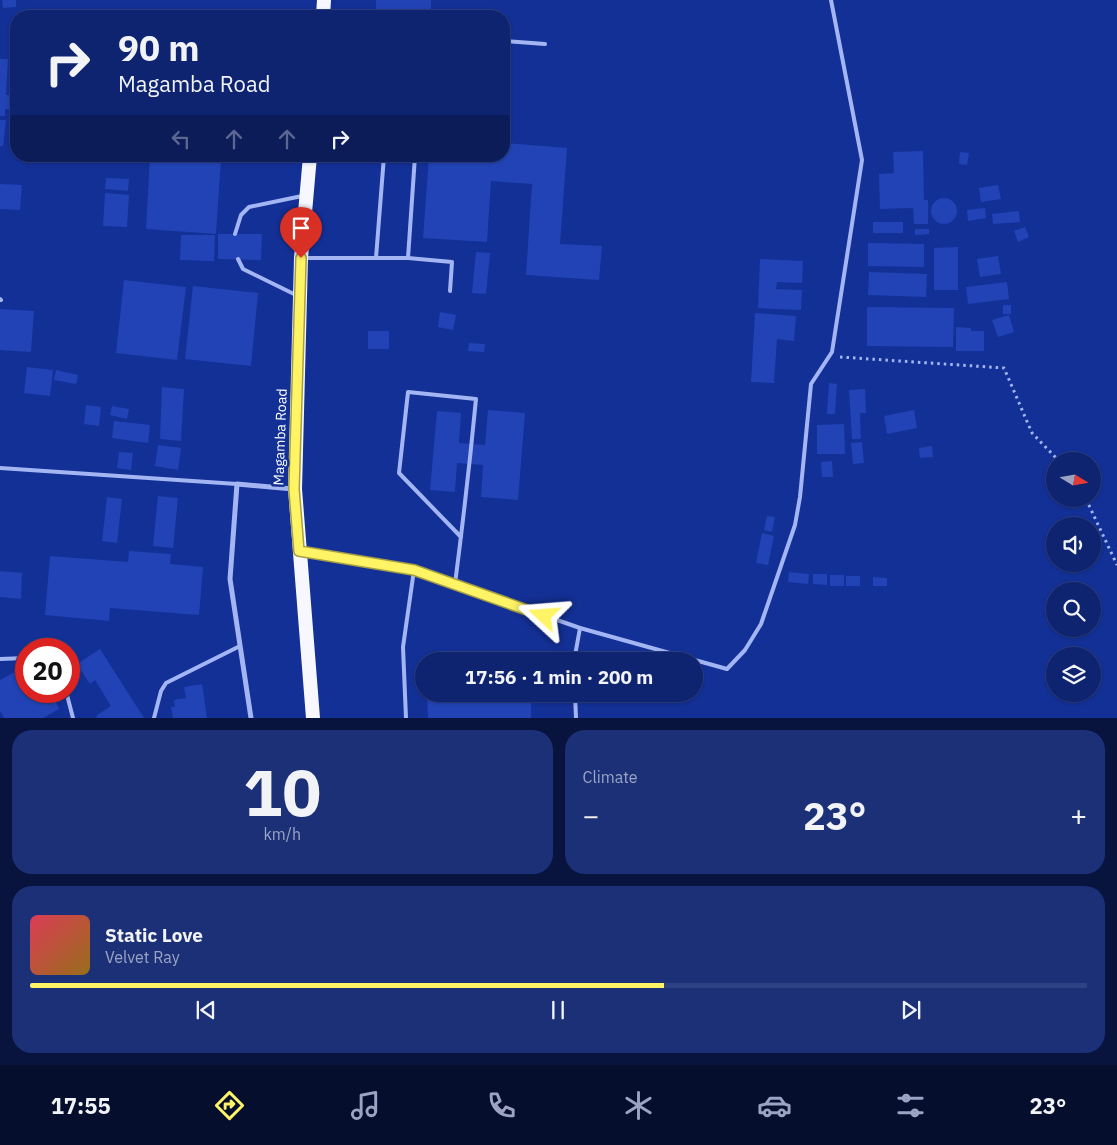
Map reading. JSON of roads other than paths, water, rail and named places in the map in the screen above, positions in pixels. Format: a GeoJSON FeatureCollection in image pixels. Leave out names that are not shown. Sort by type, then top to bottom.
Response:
{"type":"FeatureCollection","features":[{"type":"Feature","properties":{"kind":"highway","name":"Magamba Road"},"geometry":{"type":"LineString","coordinates":[[310,162],[301,258],[294,489],[313,718]]}},
{"type":"Feature","properties":{"kind":"street"},"geometry":{"type":"LineString","coordinates":[[251,718],[230,579],[236,484],[294,489]]}},
{"type":"Feature","properties":{"kind":"lane"},"geometry":{"type":"LineString","coordinates":[[299,551],[414,570],[580,628],[727,669],[745,650],[761,624],[795,525],[800,496],[811,384],[832,352],[862,160],[830,0]]}},
{"type":"Feature","properties":{"kind":"lane"},"geometry":{"type":"LineString","coordinates":[[510,41],[545,44]]}},
{"type":"Feature","properties":{"kind":"lane"},"geometry":{"type":"LineString","coordinates":[[376,258],[384,162]]}},
{"type":"Feature","properties":{"kind":"lane"},"geometry":{"type":"LineString","coordinates":[[408,258],[415,162]]}},
{"type":"Feature","properties":{"kind":"lane"},"geometry":{"type":"LineString","coordinates":[[235,234],[241,214],[249,207],[307,195]]}},
{"type":"Feature","properties":{"kind":"lane"},"geometry":{"type":"LineString","coordinates":[[301,258],[408,258],[452,262],[450,291]]}},
{"type":"Feature","properties":{"kind":"lane"},"geometry":{"type":"LineString","coordinates":[[238,259],[243,269],[300,297]]}},
{"type":"Feature","properties":{"kind":"lane"},"geometry":{"type":"LineString","coordinates":[[455,584],[468,485],[476,399],[408,392],[399,473],[461,537]]}},
{"type":"Feature","properties":{"kind":"lane"},"geometry":{"type":"LineString","coordinates":[[0,468],[236,484]]}},
{"type":"Feature","properties":{"kind":"lane"},"geometry":{"type":"LineString","coordinates":[[406,718],[404,647],[414,570]]}},
{"type":"Feature","properties":{"kind":"lane"},"geometry":{"type":"LineString","coordinates":[[576,652],[580,628]]}},
{"type":"Feature","properties":{"kind":"lane"},"geometry":{"type":"LineString","coordinates":[[154,718],[161,690],[166,683],[240,646]]}},
{"type":"Feature","properties":{"kind":"lane"},"geometry":{"type":"LineString","coordinates":[[0,659],[15,658]]}},
{"type":"Feature","properties":{"kind":"lane"},"geometry":{"type":"LineString","coordinates":[[575,702],[576,718]]}},
{"type":"Feature","properties":{"kind":"lane"},"geometry":{"type":"LineString","coordinates":[[69,703],[73,718]]}}]}
